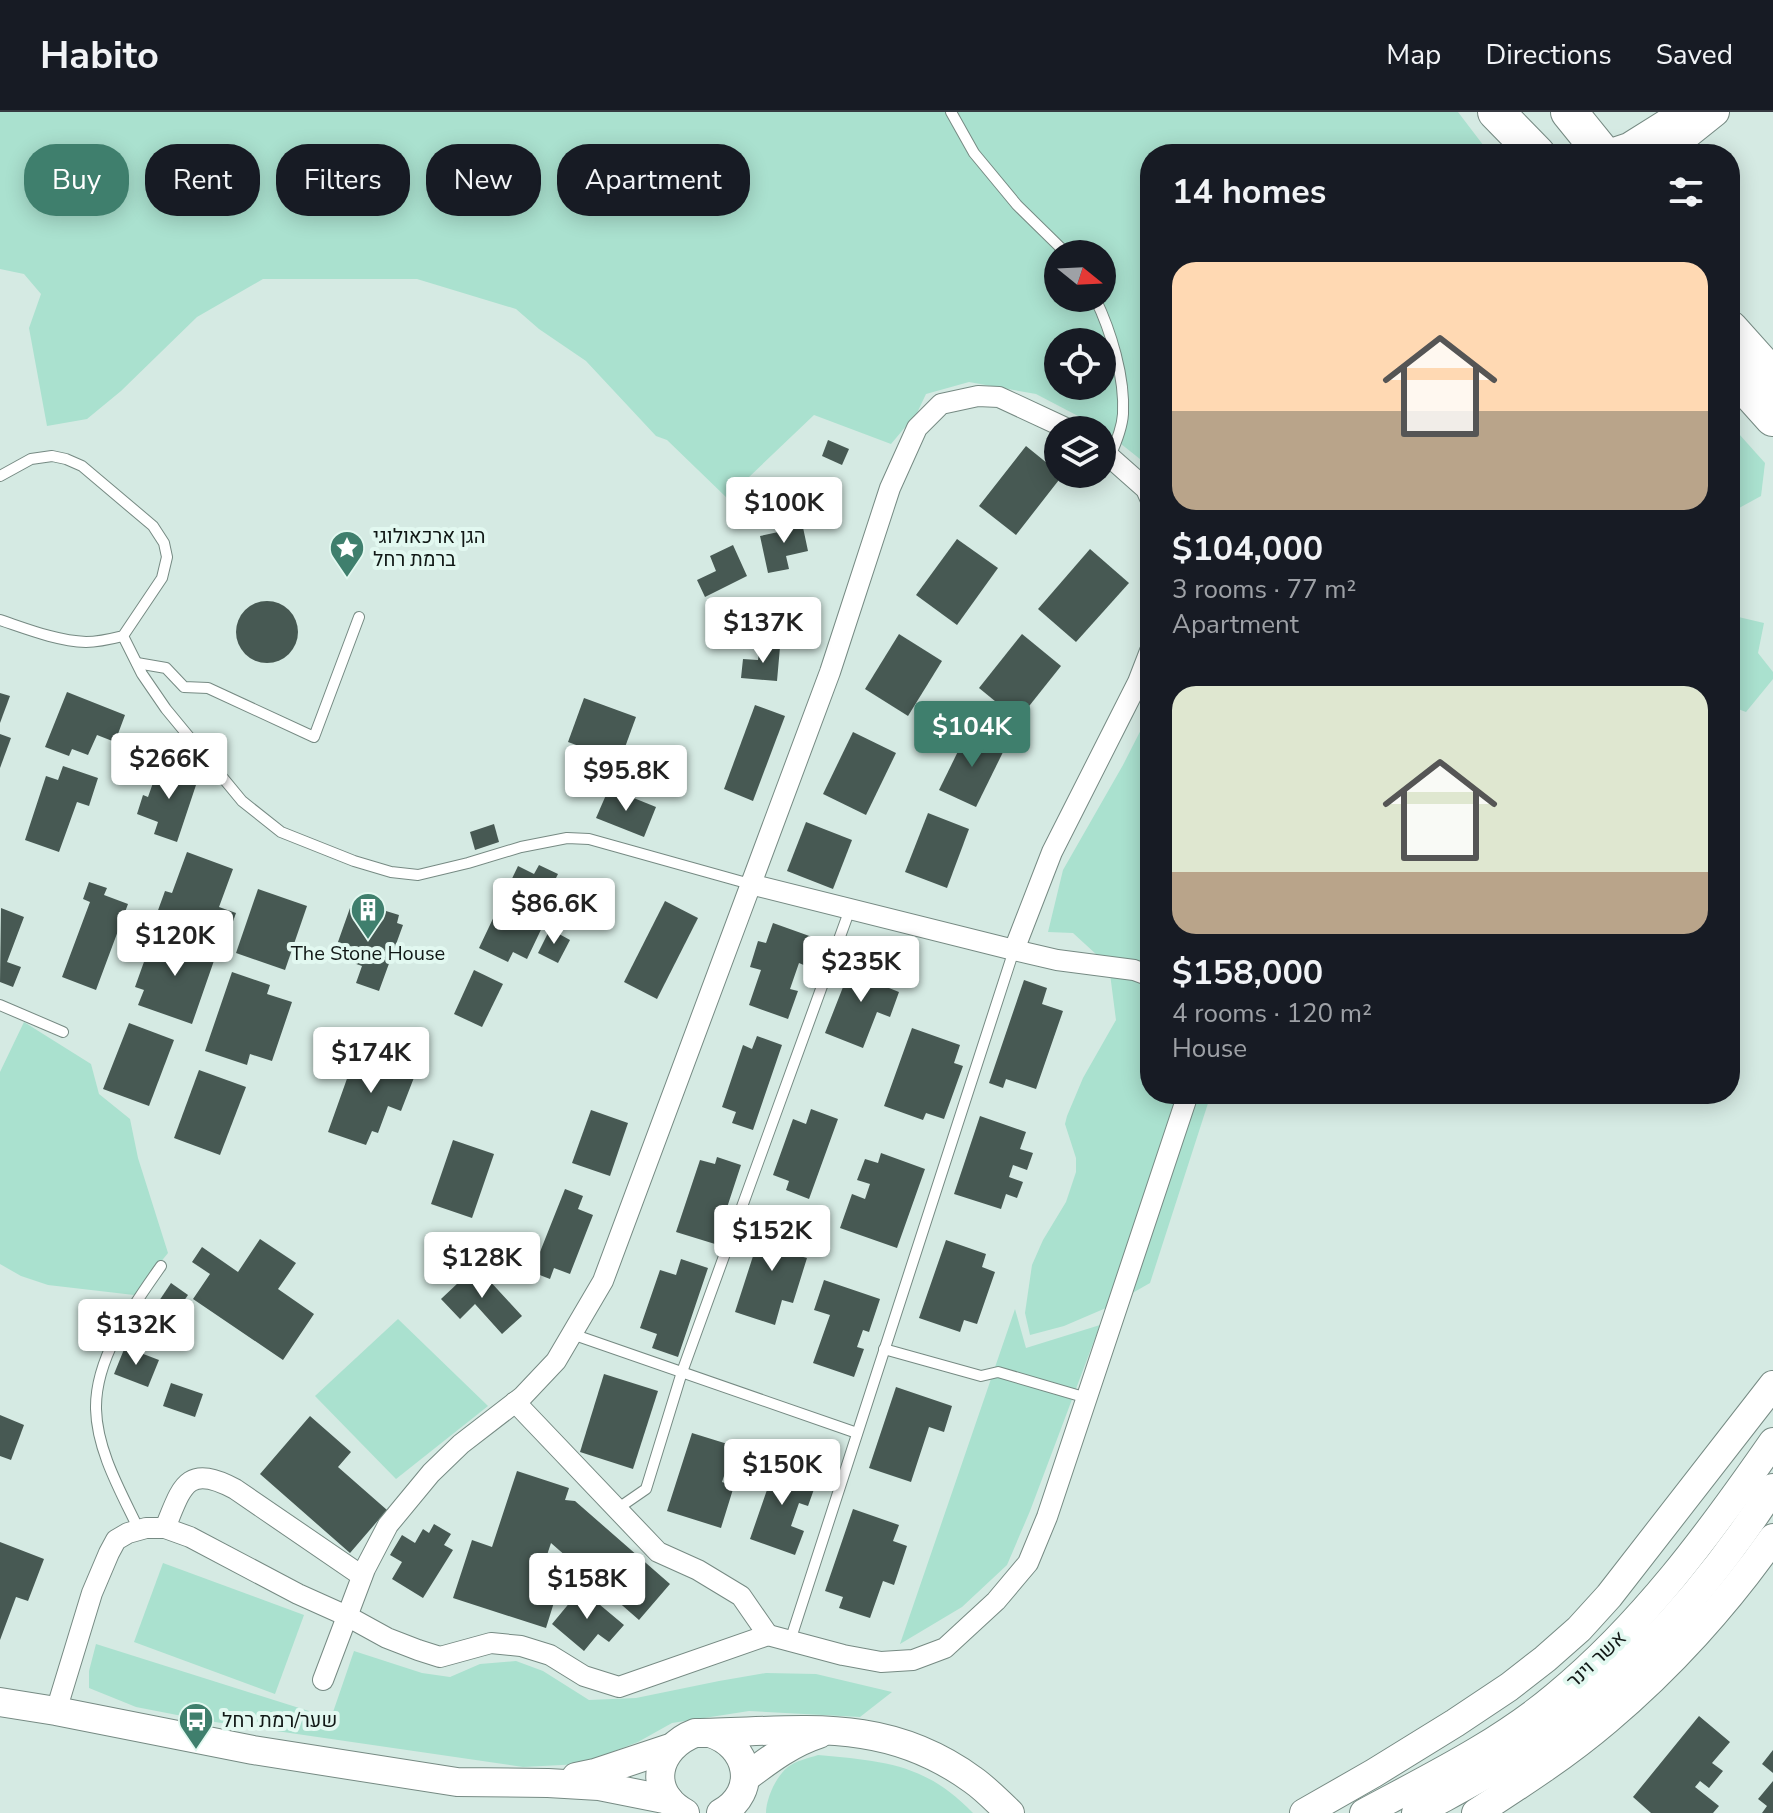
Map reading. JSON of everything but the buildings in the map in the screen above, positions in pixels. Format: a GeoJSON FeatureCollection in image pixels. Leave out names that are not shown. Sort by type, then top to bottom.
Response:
{"type":"FeatureCollection","features":[{"type":"Feature","properties":{"kind":"highway"},"geometry":{"type":"LineString","coordinates":[[1496,112],[1527,144]]}},
{"type":"Feature","properties":{"kind":"highway"},"geometry":{"type":"LineString","coordinates":[[1569,112],[1596,144]]}},
{"type":"Feature","properties":{"kind":"highway"},"geometry":{"type":"LineString","coordinates":[[1740,340],[1773,377]]}},
{"type":"Feature","properties":{"kind":"highway"},"geometry":{"type":"LineString","coordinates":[[1740,381],[1773,418]]}},
{"type":"Feature","properties":{"kind":"main road"},"geometry":{"type":"LineString","coordinates":[[1634,144],[1685,112]]}},
{"type":"Feature","properties":{"kind":"main road"},"geometry":{"type":"LineString","coordinates":[[1674,144],[1715,112]]}},
{"type":"Feature","properties":{"kind":"main road"},"geometry":{"type":"LineString","coordinates":[[1304,1813],[1466,1716],[1533,1668],[1579,1629],[1618,1585],[1773,1385]]}},
{"type":"Feature","properties":{"kind":"main road","name":"אשר וינר"},"geometry":{"type":"LineString","coordinates":[[1364,1813],[1518,1724],[1597,1661],[1667,1584],[1733,1500],[1773,1442]]}},
{"type":"Feature","properties":{"kind":"main road","name":"אשר וינר"},"geometry":{"type":"LineString","coordinates":[[1416,1813],[1513,1758],[1607,1686],[1659,1636],[1706,1582],[1773,1488]]}},
{"type":"Feature","properties":{"kind":"main road"},"geometry":{"type":"LineString","coordinates":[[1476,1813],[1566,1752],[1644,1688],[1715,1611],[1773,1538]]}},
{"type":"Feature","properties":{"kind":"main road"},"geometry":{"type":"LineString","coordinates":[[0,1702],[253,1750],[457,1782],[599,1786],[677,1807]]}},
{"type":"Feature","properties":{"kind":"main road"},"geometry":{"type":"LineString","coordinates":[[548,1783],[595,1773],[670,1748],[682,1738],[695,1733],[831,1730],[885,1738],[925,1753],[973,1780],[1010,1813]]}},
{"type":"Feature","properties":{"kind":"main road"},"geometry":{"type":"LineString","coordinates":[[735,1802],[787,1747],[831,1730]]}},
{"type":"Feature","properties":{"kind":"main road"},"geometry":{"type":"LineString","coordinates":[[709,1733],[732,1744],[740,1754],[744,1766],[735,1802]]}},
{"type":"Feature","properties":{"kind":"main road"},"geometry":{"type":"LineString","coordinates":[[670,1748],[661,1768],[661,1779],[663,1790],[677,1807]]}},
{"type":"Feature","properties":{"kind":"street"},"geometry":{"type":"LineString","coordinates":[[323,1680],[362,1576],[388,1525],[431,1473],[461,1444],[515,1402],[556,1361],[603,1281],[830,672],[890,488],[917,428],[941,404],[978,396],[999,397],[1044,418]]}},
{"type":"Feature","properties":{"kind":"street"},"geometry":{"type":"LineString","coordinates":[[1116,462],[1140,484]]}},
{"type":"Feature","properties":{"kind":"street"},"geometry":{"type":"LineString","coordinates":[[1014,950],[1052,852],[1140,677]]}},
{"type":"Feature","properties":{"kind":"street"},"geometry":{"type":"LineString","coordinates":[[750,884],[1057,960],[1140,972]]}},
{"type":"Feature","properties":{"kind":"street"},"geometry":{"type":"LineString","coordinates":[[56,1711],[92,1593],[109,1553],[116,1540],[146,1528],[165,1528],[190,1537],[387,1638],[440,1657],[491,1643],[521,1646],[550,1655],[584,1676],[619,1687],[768,1635],[881,1662],[913,1660],[945,1648],[996,1601],[1028,1563],[1047,1517],[1185,1104]]}},
{"type":"Feature","properties":{"kind":"street"},"geometry":{"type":"LineString","coordinates":[[515,1402],[658,1552],[698,1570],[741,1596],[768,1635]]}},
{"type":"Feature","properties":{"kind":"street"},"geometry":{"type":"LineString","coordinates":[[165,1528],[180,1492],[192,1479],[203,1477],[218,1480],[362,1576]]}},
{"type":"Feature","properties":{"kind":"lane"},"geometry":{"type":"LineString","coordinates":[[951,112],[974,153],[1017,205],[1053,240]]}},
{"type":"Feature","properties":{"kind":"lane"},"geometry":{"type":"LineString","coordinates":[[1102,312],[1120,376],[1123,414],[1116,440]]}},
{"type":"Feature","properties":{"kind":"lane"},"geometry":{"type":"LineString","coordinates":[[0,476],[31,459],[52,456],[82,466],[153,526],[164,543],[167,557],[162,578],[123,636],[84,642],[0,620]]}},
{"type":"Feature","properties":{"kind":"lane"},"geometry":{"type":"LineString","coordinates":[[137,663],[166,668],[184,687],[208,688],[314,737],[359,617]]}},
{"type":"Feature","properties":{"kind":"lane"},"geometry":{"type":"LineString","coordinates":[[123,636],[166,709],[242,801],[281,832],[354,861],[391,872],[418,875],[521,847],[567,838],[589,839],[750,884]]}},
{"type":"Feature","properties":{"kind":"lane"},"geometry":{"type":"LineString","coordinates":[[617,1509],[646,1489],[682,1372],[850,909]]}},
{"type":"Feature","properties":{"kind":"lane"},"geometry":{"type":"LineString","coordinates":[[790,1641],[1014,950]]}},
{"type":"Feature","properties":{"kind":"lane"},"geometry":{"type":"LineString","coordinates":[[0,1005],[63,1032]]}},
{"type":"Feature","properties":{"kind":"lane"},"geometry":{"type":"LineString","coordinates":[[139,1530],[114,1477],[99,1433],[96,1409],[98,1386],[110,1349],[127,1315],[161,1266]]}},
{"type":"Feature","properties":{"kind":"lane"},"geometry":{"type":"LineString","coordinates":[[572,1334],[857,1433]]}},
{"type":"Feature","properties":{"kind":"lane"},"geometry":{"type":"LineString","coordinates":[[884,1349],[981,1376],[998,1372],[1087,1398]]}},
{"type":"Feature","properties":{"kind":"green space"},"geometry":{"type":"Polygon","coordinates":[[[0,112],[1458,112],[1482,144],[1140,144],[1140,459],[1116,440],[1116,416],[1078,416],[1047,400],[1116,400],[1116,328],[1044,328],[1044,398],[1036,394],[969,382],[926,394],[917,413],[891,444],[814,415],[727,498],[667,440],[656,436],[586,361],[516,309],[417,279],[263,279],[197,317],[121,391],[87,419],[47,426],[29,328],[41,294],[24,274],[0,269],[0,112]]]}},
{"type":"Feature","properties":{"kind":"green space"},"geometry":{"type":"Polygon","coordinates":[[[1740,435],[1765,463],[1761,496],[1740,508],[1740,435]]]}},
{"type":"Feature","properties":{"kind":"green space"},"geometry":{"type":"Polygon","coordinates":[[[1740,617],[1764,623],[1758,653],[1773,672],[1773,679],[1746,712],[1740,710],[1740,617]]]}},
{"type":"Feature","properties":{"kind":"green space"},"geometry":{"type":"Polygon","coordinates":[[[1140,732],[1140,1104],[1208,1104],[1150,1283],[1106,1308],[1064,1326],[1030,1335],[1025,1313],[1032,1265],[1066,1202],[1076,1172],[1076,1158],[1065,1124],[1067,1116],[1083,1078],[1116,1020],[1109,966],[1073,933],[1048,932],[1063,870],[1140,732]]]}},
{"type":"Feature","properties":{"kind":"green space"},"geometry":{"type":"Polygon","coordinates":[[[24,1022],[91,1064],[99,1094],[130,1119],[138,1158],[168,1253],[134,1295],[48,1285],[21,1276],[0,1264],[0,1072],[24,1022]]]}},
{"type":"Feature","properties":{"kind":"green space"},"geometry":{"type":"Polygon","coordinates":[[[1015,1309],[1026,1348],[1100,1325],[1007,1565],[962,1607],[900,1644],[1015,1309]]]}},
{"type":"Feature","properties":{"kind":"green space"},"geometry":{"type":"Polygon","coordinates":[[[398,1319],[488,1406],[396,1479],[315,1396],[398,1319]]]}},
{"type":"Feature","properties":{"kind":"green space"},"geometry":{"type":"Polygon","coordinates":[[[163,1563],[304,1615],[275,1694],[134,1642],[163,1563]]]}},
{"type":"Feature","properties":{"kind":"green space"},"geometry":{"type":"Polygon","coordinates":[[[96,1644],[331,1718],[354,1651],[422,1673],[450,1677],[480,1664],[516,1661],[543,1671],[589,1700],[636,1698],[766,1673],[816,1674],[892,1692],[860,1717],[749,1711],[672,1723],[638,1742],[581,1764],[523,1767],[208,1721],[136,1707],[89,1688],[89,1671],[96,1644]]]}},
{"type":"Feature","properties":{"kind":"green space"},"geometry":{"type":"Polygon","coordinates":[[[818,1755],[883,1763],[920,1774],[955,1796],[973,1813],[766,1813],[772,1788],[784,1771],[794,1763],[818,1755]]]}},
{"type":"Feature","properties":{"kind":"place","name":"הגן ארכאולוגי ברמת רחל"},"geometry":{"type":"Point","coordinates":[347,579]}},
{"type":"Feature","properties":{"kind":"place","name":"The Stone House"},"geometry":{"type":"Point","coordinates":[368,941]}},
{"type":"Feature","properties":{"kind":"place","name":"שער/רמת רחל"},"geometry":{"type":"Point","coordinates":[196,1751]}}]}
